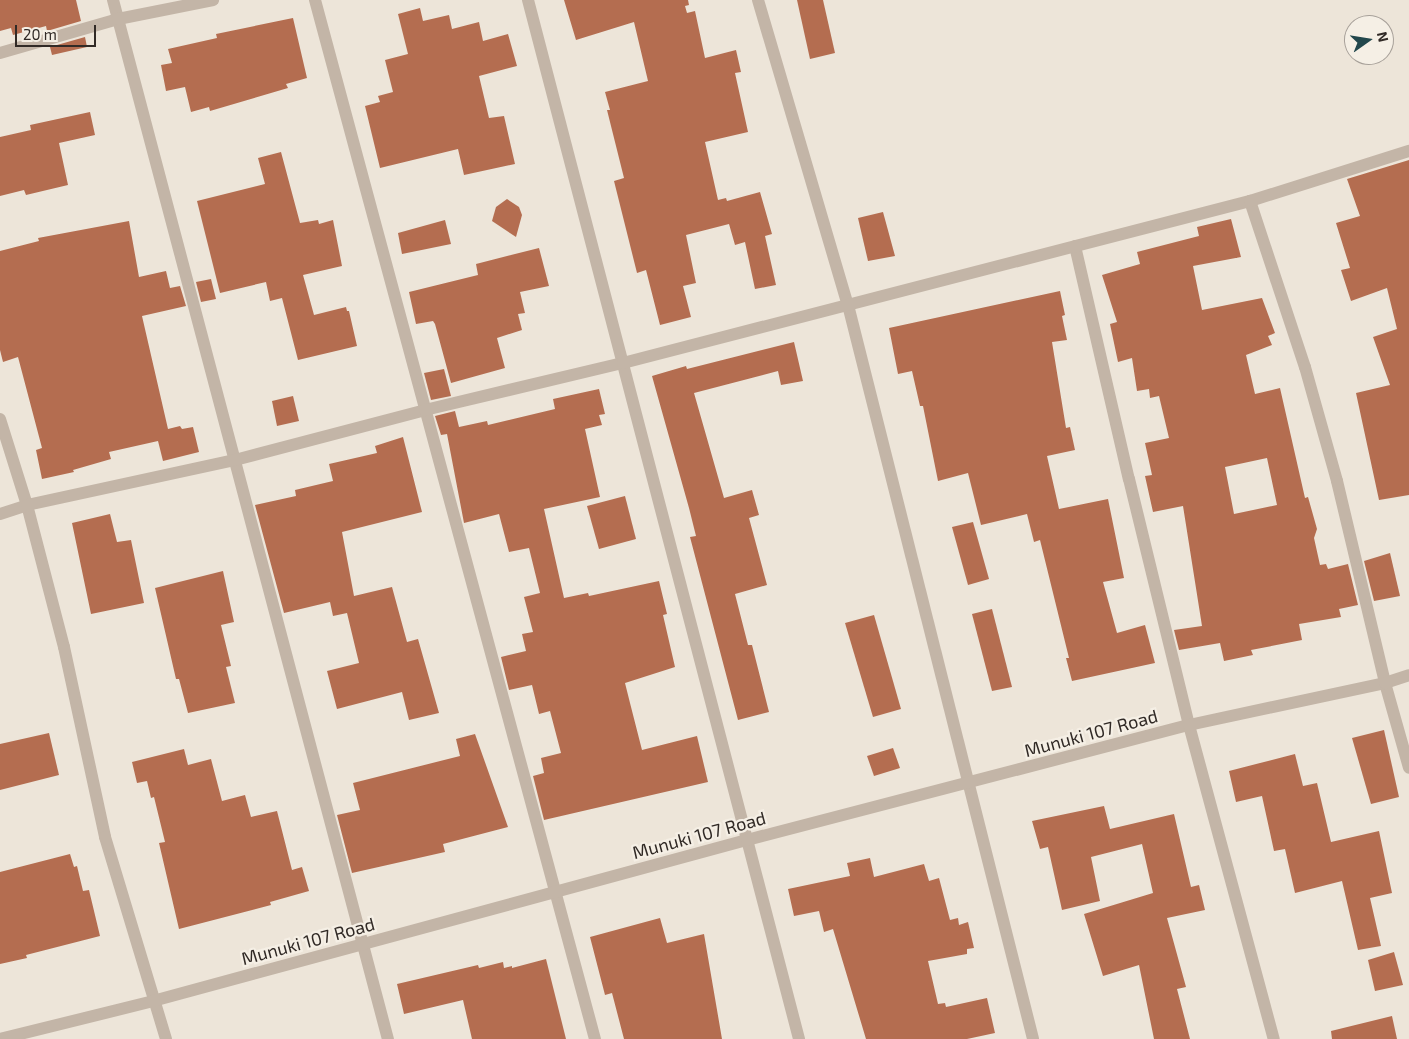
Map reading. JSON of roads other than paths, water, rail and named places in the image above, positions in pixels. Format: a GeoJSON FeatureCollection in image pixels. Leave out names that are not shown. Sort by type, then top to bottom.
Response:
{"type":"FeatureCollection","features":[{"type":"Feature","properties":{"kind":"street"},"geometry":{"type":"LineString","coordinates":[[113,0],[388,1039]]}},
{"type":"Feature","properties":{"kind":"street"},"geometry":{"type":"LineString","coordinates":[[0,53],[118,19],[212,0]]}},
{"type":"Feature","properties":{"kind":"street"},"geometry":{"type":"LineString","coordinates":[[315,0],[595,1039]]}},
{"type":"Feature","properties":{"kind":"street"},"geometry":{"type":"LineString","coordinates":[[528,0],[799,1039]]}},
{"type":"Feature","properties":{"kind":"street"},"geometry":{"type":"LineString","coordinates":[[758,0],[848,305],[1033,1039]]}},
{"type":"Feature","properties":{"kind":"street"},"geometry":{"type":"LineString","coordinates":[[0,514],[27,506],[235,460],[425,410],[623,363],[1250,201],[1409,151]]}},
{"type":"Feature","properties":{"kind":"street"},"geometry":{"type":"LineString","coordinates":[[1250,201],[1305,368],[1338,480],[1385,683],[1409,768]]}},
{"type":"Feature","properties":{"kind":"street"},"geometry":{"type":"LineString","coordinates":[[1075,246],[1129,480],[1189,726],[1274,1039]]}},
{"type":"Feature","properties":{"kind":"street"},"geometry":{"type":"LineString","coordinates":[[0,419],[27,506],[64,646],[105,837],[166,1039]]}},
{"type":"Feature","properties":{"kind":"street","name":"Munuki 107 Road"},"geometry":{"type":"LineString","coordinates":[[0,1039],[555,893],[747,840],[1189,726],[1385,683],[1409,676]]}}]}
